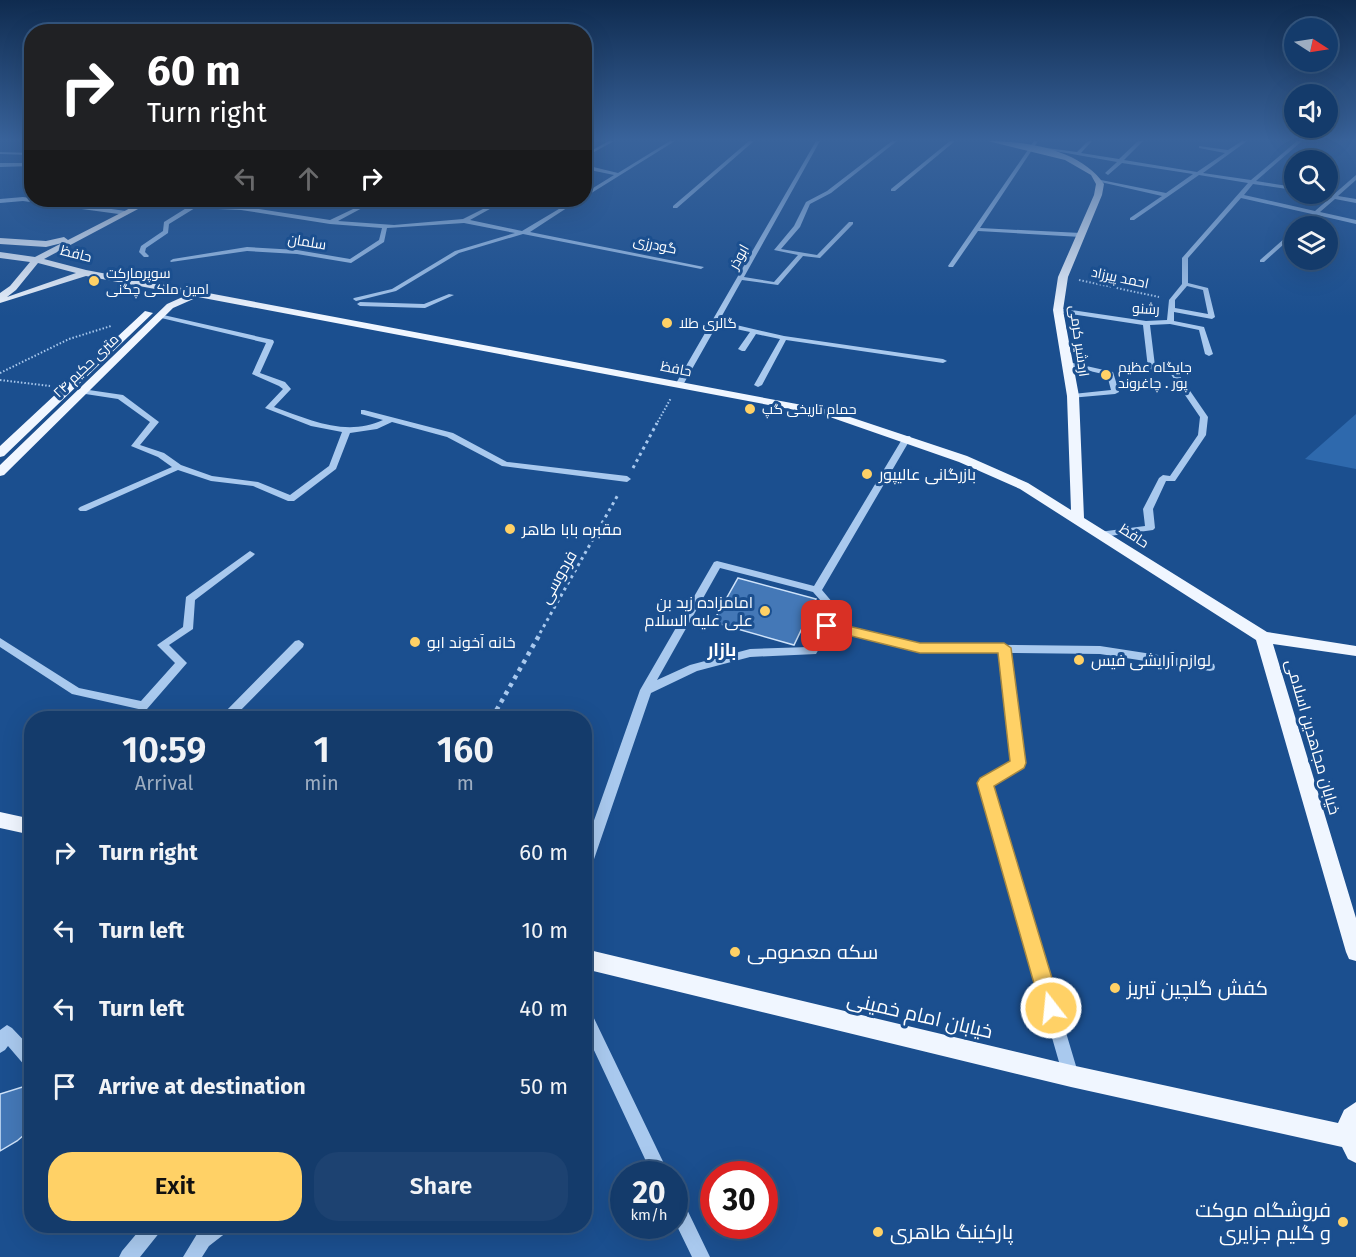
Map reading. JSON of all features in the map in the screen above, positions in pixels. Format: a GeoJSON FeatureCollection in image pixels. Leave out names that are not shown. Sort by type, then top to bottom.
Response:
{"type":"FeatureCollection","features":[{"type":"Feature","properties":{"kind":"main road","name":"اردشیر کرمی"},"geometry":{"type":"LineString","coordinates":[[1077,518],[1073,396],[1058,310],[1063,277],[1096,200]]}},
{"type":"Feature","properties":{"kind":"main road"},"geometry":{"type":"LineString","coordinates":[[0,297],[14,288],[36,260],[137,207]]}},
{"type":"Feature","properties":{"kind":"main road"},"geometry":{"type":"LineString","coordinates":[[0,241],[46,244],[81,237]]}},
{"type":"Feature","properties":{"kind":"main road"},"geometry":{"type":"LineString","coordinates":[[0,241],[36,260]]}},
{"type":"Feature","properties":{"kind":"main road"},"geometry":{"type":"LineString","coordinates":[[0,255],[36,260]]}},
{"type":"Feature","properties":{"kind":"main road","name":"حافظ"},"geometry":{"type":"LineString","coordinates":[[36,260],[86,273],[829,413],[907,438],[963,459],[1024,486],[1263,637]]}},
{"type":"Feature","properties":{"kind":"main road"},"geometry":{"type":"LineString","coordinates":[[0,302],[86,273]]}},
{"type":"Feature","properties":{"kind":"main road","name":"۲۴ متری حکیم"},"geometry":{"type":"LineString","coordinates":[[0,453],[175,289]]}},
{"type":"Feature","properties":{"kind":"main road","name":"۲۴ متری حکیم"},"geometry":{"type":"LineString","coordinates":[[0,471],[159,316],[182,299],[200,294]]}},
{"type":"Feature","properties":{"kind":"main road"},"geometry":{"type":"LineString","coordinates":[[1263,637],[1356,651]]}},
{"type":"Feature","properties":{"kind":"main road","name":"خیابان مجاهدین اسلامی"},"geometry":{"type":"LineString","coordinates":[[1263,637],[1356,952]]}},
{"type":"Feature","properties":{"kind":"main road"},"geometry":{"type":"LineString","coordinates":[[0,820],[24,825]]}},
{"type":"Feature","properties":{"kind":"main road","name":"خیابان امام خمینی"},"geometry":{"type":"LineString","coordinates":[[592,961],[1353,1144]]}},
{"type":"Feature","properties":{"kind":"main road"},"geometry":{"type":"LineString","coordinates":[[1353,1144],[1349,1126],[1356,1114]]}},
{"type":"Feature","properties":{"kind":"street"},"geometry":{"type":"LineString","coordinates":[[1,202],[18,200]]}},
{"type":"Feature","properties":{"kind":"street"},"geometry":{"type":"LineString","coordinates":[[675,207],[684,200]]}},
{"type":"Feature","properties":{"kind":"street","name":"ابوذر"},"geometry":{"type":"LineString","coordinates":[[679,384],[785,200]]}},
{"type":"Feature","properties":{"kind":"street"},"geometry":{"type":"LineString","coordinates":[[814,200],[808,203],[797,226],[777,250],[818,257],[851,223]]}},
{"type":"Feature","properties":{"kind":"street"},"geometry":{"type":"LineString","coordinates":[[951,266],[995,200]]}},
{"type":"Feature","properties":{"kind":"street"},"geometry":{"type":"LineString","coordinates":[[1132,219],[1160,200]]}},
{"type":"Feature","properties":{"kind":"street"},"geometry":{"type":"LineString","coordinates":[[1171,309],[1212,317],[1206,289],[1185,284],[1185,258],[1238,200]]}},
{"type":"Feature","properties":{"kind":"street"},"geometry":{"type":"LineString","coordinates":[[1257,200],[1356,222]]}},
{"type":"Feature","properties":{"kind":"street"},"geometry":{"type":"LineString","coordinates":[[1313,216],[1327,204]]}},
{"type":"Feature","properties":{"kind":"street"},"geometry":{"type":"LineString","coordinates":[[80,207],[126,213]]}},
{"type":"Feature","properties":{"kind":"street"},"geometry":{"type":"LineString","coordinates":[[146,256],[143,247],[166,232],[166,223],[193,207]]}},
{"type":"Feature","properties":{"kind":"street"},"geometry":{"type":"LineString","coordinates":[[218,207],[241,208],[330,222],[385,226],[464,221],[491,207]]}},
{"type":"Feature","properties":{"kind":"street"},"geometry":{"type":"LineString","coordinates":[[330,222],[361,207]]}},
{"type":"Feature","properties":{"kind":"street"},"geometry":{"type":"LineString","coordinates":[[451,295],[425,306],[358,302],[394,290],[457,252],[527,231],[566,207]]}},
{"type":"Feature","properties":{"kind":"street","name":"گودرزی"},"geometry":{"type":"LineString","coordinates":[[464,221],[527,231],[701,267]]}},
{"type":"Feature","properties":{"kind":"street","name":"سلمان"},"geometry":{"type":"LineString","coordinates":[[173,261],[247,249],[297,252],[351,261],[382,241],[385,226]]}},
{"type":"Feature","properties":{"kind":"street"},"geometry":{"type":"LineString","coordinates":[[975,229],[1081,235]]}},
{"type":"Feature","properties":{"kind":"street"},"geometry":{"type":"LineString","coordinates":[[1263,261],[1284,241]]}},
{"type":"Feature","properties":{"kind":"street"},"geometry":{"type":"LineString","coordinates":[[741,278],[776,284],[802,254]]}},
{"type":"Feature","properties":{"kind":"street","name":"رشنو"},"geometry":{"type":"LineString","coordinates":[[1058,310],[1146,323],[1170,322],[1172,300],[1185,284]]}},
{"type":"Feature","properties":{"kind":"street"},"geometry":{"type":"LineString","coordinates":[[159,316],[270,342],[256,374],[282,384],[287,389],[269,408],[320,427],[346,432],[378,426],[389,420]]}},
{"type":"Feature","properties":{"kind":"street"},"geometry":{"type":"LineString","coordinates":[[715,322],[784,338],[943,361]]}},
{"type":"Feature","properties":{"kind":"street"},"geometry":{"type":"LineString","coordinates":[[1170,322],[1202,328],[1209,354]]}},
{"type":"Feature","properties":{"kind":"street"},"geometry":{"type":"LineString","coordinates":[[1102,534],[1150,528],[1148,509],[1162,478],[1172,479],[1202,435],[1204,417],[1172,371],[1152,368],[1146,323]]}},
{"type":"Feature","properties":{"kind":"street"},"geometry":{"type":"LineString","coordinates":[[742,350],[754,331]]}},
{"type":"Feature","properties":{"kind":"street"},"geometry":{"type":"LineString","coordinates":[[758,385],[784,338]]}},
{"type":"Feature","properties":{"kind":"street"},"geometry":{"type":"LineString","coordinates":[[1066,363],[1110,374],[1115,392],[1073,396]]}},
{"type":"Feature","properties":{"kind":"street"},"geometry":{"type":"LineString","coordinates":[[82,391],[120,397],[155,422],[135,446],[161,455],[178,467],[211,478],[255,484],[291,499],[333,467],[346,432]]}},
{"type":"Feature","properties":{"kind":"street"},"geometry":{"type":"LineString","coordinates":[[364,412],[450,435],[505,464],[627,479]]}},
{"type":"Feature","properties":{"kind":"street"},"geometry":{"type":"LineString","coordinates":[[817,590],[907,438]]}},
{"type":"Feature","properties":{"kind":"street"},"geometry":{"type":"LineString","coordinates":[[83,509],[178,467]]}},
{"type":"Feature","properties":{"kind":"street"},"geometry":{"type":"LineString","coordinates":[[0,642],[76,691],[143,706],[182,663],[162,645],[188,629],[190,599],[250,554]]}},
{"type":"Feature","properties":{"kind":"street"},"geometry":{"type":"LineString","coordinates":[[592,845],[646,690],[717,564],[817,590],[833,609],[827,626],[812,651],[750,653],[694,668],[646,690]]}},
{"type":"Feature","properties":{"kind":"street"},"geometry":{"type":"LineString","coordinates":[[827,626],[920,648],[1100,650],[1210,667]]}},
{"type":"Feature","properties":{"kind":"street"},"geometry":{"type":"LineString","coordinates":[[233,711],[298,644]]}},
{"type":"Feature","properties":{"kind":"street"},"geometry":{"type":"LineString","coordinates":[[1004,648],[1018,763],[985,783],[1071,1076]]}},
{"type":"Feature","properties":{"kind":"street"},"geometry":{"type":"LineString","coordinates":[[592,1029],[656,1161]]}},
{"type":"Feature","properties":{"kind":"street"},"geometry":{"type":"LineString","coordinates":[[0,1045],[7,1033],[24,1051]]}},
{"type":"Feature","properties":{"kind":"street"},"geometry":{"type":"LineString","coordinates":[[688,1230],[701,1257]]}},
{"type":"Feature","properties":{"kind":"street"},"geometry":{"type":"LineString","coordinates":[[128,1257],[148,1233]]}},
{"type":"Feature","properties":{"kind":"street"},"geometry":{"type":"LineString","coordinates":[[192,1257],[203,1240],[212,1233]]}},
{"type":"Feature","properties":{"kind":"path","name":"احمد پیرزاد"},"geometry":{"type":"LineString","coordinates":[[1063,277],[1172,300]]}},
{"type":"Feature","properties":{"kind":"path"},"geometry":{"type":"LineString","coordinates":[[0,373],[69,339],[106,327],[138,322]]}},
{"type":"Feature","properties":{"kind":"path"},"geometry":{"type":"LineString","coordinates":[[0,380],[69,388]]}},
{"type":"Feature","properties":{"kind":"path","name":"فردوسی"},"geometry":{"type":"LineString","coordinates":[[496,711],[679,384]]}},
{"type":"Feature","properties":{"kind":"shaded area"},"geometry":{"type":"Polygon","coordinates":[[[1356,414],[1356,469],[1305,459],[1356,414]]]}},
{"type":"Feature","properties":{"kind":"building","name":"امامزاده زید بن علی علیه السلام"},"geometry":{"type":"Polygon","coordinates":[[[738,578],[816,599],[794,645],[713,622],[738,578]]]}},
{"type":"Feature","properties":{"kind":"building"},"geometry":{"type":"Polygon","coordinates":[[[24,1086],[24,1135],[0,1151],[0,1094],[24,1086]]]}},
{"type":"Feature","properties":{"kind":"place","name":"سوپرمارکت امین ملکی چگنی"},"geometry":{"type":"Point","coordinates":[94,281]}},
{"type":"Feature","properties":{"kind":"place","name":"گالری طلا"},"geometry":{"type":"Point","coordinates":[667,323]}},
{"type":"Feature","properties":{"kind":"place","name":"جایگاه عظیم پور . چاغروند"},"geometry":{"type":"Point","coordinates":[1106,375]}},
{"type":"Feature","properties":{"kind":"place","name":"حمام تاریخی گپ"},"geometry":{"type":"Point","coordinates":[750,409]}},
{"type":"Feature","properties":{"kind":"place","name":"بازرگانی عالیپور"},"geometry":{"type":"Point","coordinates":[867,474]}},
{"type":"Feature","properties":{"kind":"place","name":"مقبره بابا طاهر"},"geometry":{"type":"Point","coordinates":[510,529]}},
{"type":"Feature","properties":{"kind":"place","name":"امامزاده زید بن علی علیه السلام"},"geometry":{"type":"Point","coordinates":[765,611]}},
{"type":"Feature","properties":{"kind":"place","name":"خانه آخوند ابو"},"geometry":{"type":"Point","coordinates":[415,642]}},
{"type":"Feature","properties":{"kind":"place","name":"لوازم آرایشی فیس"},"geometry":{"type":"Point","coordinates":[1079,660]}},
{"type":"Feature","properties":{"kind":"place","name":"سکه معصومی"},"geometry":{"type":"Point","coordinates":[735,952]}},
{"type":"Feature","properties":{"kind":"place","name":"کفش گلچین تبریز"},"geometry":{"type":"Point","coordinates":[1115,988]}},
{"type":"Feature","properties":{"kind":"place","name":"فروشگاه موکت و گلیم جزایری"},"geometry":{"type":"Point","coordinates":[1343,1222]}},
{"type":"Feature","properties":{"kind":"place","name":"پارکینگ طاهری"},"geometry":{"type":"Point","coordinates":[878,1232]}},
{"type":"Feature","properties":{"kind":"district","name":"بازار"},"geometry":{"type":"Point","coordinates":[722,650]}},
{"type":"Feature","properties":{"kind":"route"},"geometry":{"type":"LineString","coordinates":[[827,626],[920,648],[1004,648],[1018,763],[985,783],[1051,1008]]}}]}
